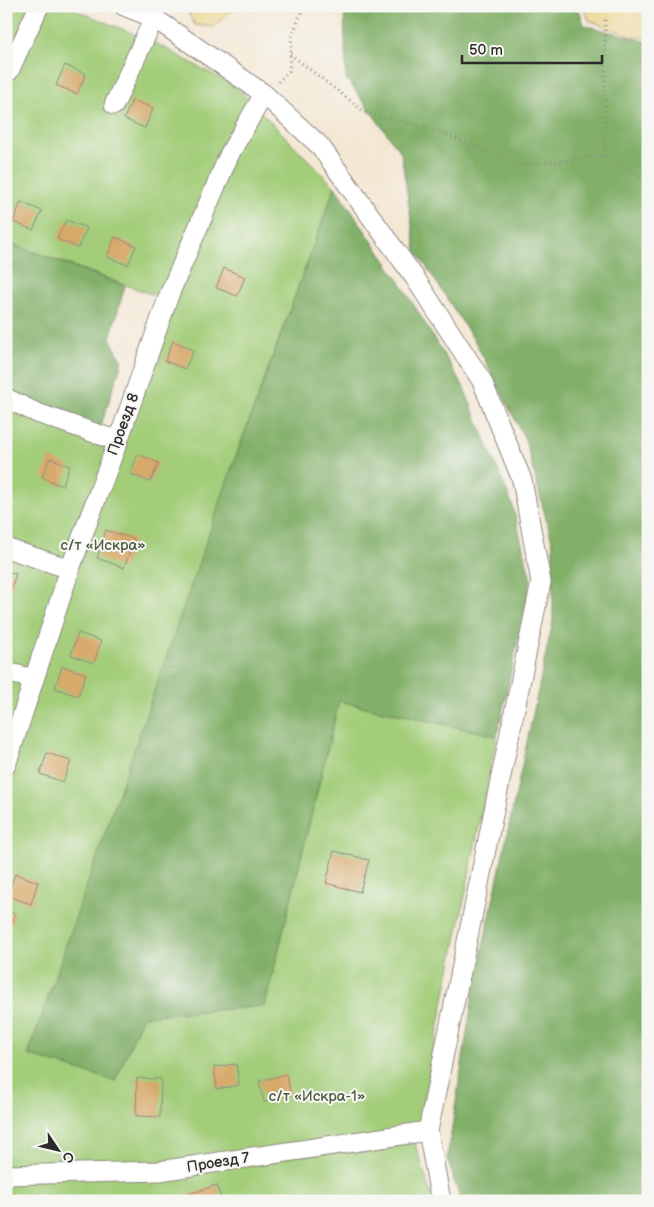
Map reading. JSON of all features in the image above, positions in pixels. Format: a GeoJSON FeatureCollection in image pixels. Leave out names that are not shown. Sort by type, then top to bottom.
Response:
{"type":"FeatureCollection","features":[{"type":"Feature","properties":{"kind":"street"},"geometry":{"type":"LineString","coordinates":[[9,71],[39,6]]}},
{"type":"Feature","properties":{"kind":"street"},"geometry":{"type":"LineString","coordinates":[[124,6],[154,18],[264,94],[320,146],[415,278],[482,381],[522,480],[541,582],[428,1131],[440,1201]]}},
{"type":"Feature","properties":{"kind":"street"},"geometry":{"type":"LineString","coordinates":[[114,105],[154,18]]}},
{"type":"Feature","properties":{"kind":"street","name":"Проезд 8"},"geometry":{"type":"LineString","coordinates":[[6,765],[70,569],[169,296],[230,153],[264,94]]}},
{"type":"Feature","properties":{"kind":"street"},"geometry":{"type":"LineString","coordinates":[[6,398],[37,412],[118,441]]}},
{"type":"Feature","properties":{"kind":"street"},"geometry":{"type":"LineString","coordinates":[[6,548],[70,569]]}},
{"type":"Feature","properties":{"kind":"street"},"geometry":{"type":"LineString","coordinates":[[6,672],[34,679]]}},
{"type":"Feature","properties":{"kind":"street","name":"Проезд 7"},"geometry":{"type":"LineString","coordinates":[[6,1175],[159,1171],[428,1131]]}},
{"type":"Feature","properties":{"kind":"path"},"geometry":{"type":"LineString","coordinates":[[264,94],[289,71],[292,36],[304,6]]}},
{"type":"Feature","properties":{"kind":"path"},"geometry":{"type":"LineString","coordinates":[[605,19],[605,156]]}},
{"type":"Feature","properties":{"kind":"path"},"geometry":{"type":"LineString","coordinates":[[290,54],[366,113],[438,131],[520,165],[605,156],[644,179],[648,185]]}},
{"type":"Feature","properties":{"kind":"green space"},"geometry":{"type":"Polygon","coordinates":[[[6,6],[66,6],[154,42],[237,88],[335,187],[230,473],[143,1016],[265,1005],[339,700],[497,736],[415,1144],[433,1201],[6,1201],[6,405],[107,449],[173,302],[6,242],[6,6]]]}},
{"type":"Feature","properties":{"kind":"green space"},"geometry":{"type":"Polygon","coordinates":[[[344,6],[578,6],[584,25],[648,42],[648,1201],[461,1201],[447,1158],[474,989],[553,621],[553,545],[525,439],[476,343],[416,251],[401,153],[346,78],[344,6]]]}},
{"type":"Feature","properties":{"kind":"green space"},"geometry":{"type":"Polygon","coordinates":[[[335,187],[400,282],[463,386],[512,504],[531,580],[497,736],[339,701],[265,1006],[143,1016],[115,1081],[28,1055],[230,473],[335,187]]]}},
{"type":"Feature","properties":{"kind":"green space"},"geometry":{"type":"Polygon","coordinates":[[[6,242],[125,286],[110,338],[122,362],[100,428],[37,405],[6,390],[6,242]]]}},
{"type":"Feature","properties":{"kind":"sand"},"geometry":{"type":"Polygon","coordinates":[[[187,6],[237,6],[214,27],[195,25],[187,11],[187,6]]]}},
{"type":"Feature","properties":{"kind":"sand"},"geometry":{"type":"Polygon","coordinates":[[[583,6],[648,6],[648,38],[633,37],[589,20],[583,6]]]}},
{"type":"Feature","properties":{"kind":"building"},"geometry":{"type":"Polygon","coordinates":[[[65,65],[86,74],[77,94],[56,85],[65,65]]]}},
{"type":"Feature","properties":{"kind":"building"},"geometry":{"type":"Polygon","coordinates":[[[132,100],[153,108],[145,128],[124,119],[132,100]]]}},
{"type":"Feature","properties":{"kind":"building"},"geometry":{"type":"Polygon","coordinates":[[[21,202],[42,211],[33,230],[13,222],[21,202]]]}},
{"type":"Feature","properties":{"kind":"building"},"geometry":{"type":"Polygon","coordinates":[[[66,220],[87,228],[78,248],[57,239],[66,220]]]}},
{"type":"Feature","properties":{"kind":"building"},"geometry":{"type":"Polygon","coordinates":[[[115,237],[136,246],[128,265],[107,257],[115,237]]]}},
{"type":"Feature","properties":{"kind":"building"},"geometry":{"type":"Polygon","coordinates":[[[224,268],[245,277],[237,296],[216,288],[224,268]]]}},
{"type":"Feature","properties":{"kind":"building"},"geometry":{"type":"Polygon","coordinates":[[[173,341],[194,350],[185,369],[165,361],[173,341]]]}},
{"type":"Feature","properties":{"kind":"building"},"geometry":{"type":"Polygon","coordinates":[[[138,454],[159,463],[150,482],[130,474],[138,454]]]}},
{"type":"Feature","properties":{"kind":"building"},"geometry":{"type":"Polygon","coordinates":[[[50,458],[70,466],[62,486],[42,477],[50,458]]]}},
{"type":"Feature","properties":{"kind":"building"},"geometry":{"type":"Polygon","coordinates":[[[106,530],[134,539],[124,568],[97,558],[106,530]]]}},
{"type":"Feature","properties":{"kind":"building"},"geometry":{"type":"Polygon","coordinates":[[[6,571],[16,574],[9,594],[6,593],[6,571]]]}},
{"type":"Feature","properties":{"kind":"building"},"geometry":{"type":"Polygon","coordinates":[[[78,633],[101,641],[94,663],[71,655],[78,633]]]}},
{"type":"Feature","properties":{"kind":"building"},"geometry":{"type":"Polygon","coordinates":[[[62,666],[86,674],[78,696],[55,688],[62,666]]]}},
{"type":"Feature","properties":{"kind":"building"},"geometry":{"type":"Polygon","coordinates":[[[47,753],[71,761],[63,782],[40,774],[47,753]]]}},
{"type":"Feature","properties":{"kind":"building"},"geometry":{"type":"Polygon","coordinates":[[[334,851],[369,860],[360,892],[326,883],[334,851]]]}},
{"type":"Feature","properties":{"kind":"building"},"geometry":{"type":"Polygon","coordinates":[[[15,874],[38,882],[31,904],[7,896],[15,874]]]}},
{"type":"Feature","properties":{"kind":"building"},"geometry":{"type":"Polygon","coordinates":[[[6,911],[15,914],[11,926],[6,924],[6,911]]]}},
{"type":"Feature","properties":{"kind":"building"},"geometry":{"type":"Polygon","coordinates":[[[236,1064],[239,1085],[217,1089],[214,1067],[236,1064]]]}},
{"type":"Feature","properties":{"kind":"building"},"geometry":{"type":"Polygon","coordinates":[[[286,1074],[291,1095],[264,1102],[259,1081],[286,1074]]]}},
{"type":"Feature","properties":{"kind":"building"},"geometry":{"type":"Polygon","coordinates":[[[137,1078],[161,1079],[160,1117],[136,1116],[137,1078]]]}},
{"type":"Feature","properties":{"kind":"building"},"geometry":{"type":"Polygon","coordinates":[[[217,1185],[222,1201],[181,1201],[180,1197],[217,1185]]]}},
{"type":"Feature","properties":{"kind":"park label","name":"с/т «Искра»"},"geometry":{"type":"Point","coordinates":[103,545]}},
{"type":"Feature","properties":{"kind":"park label","name":"с/т «Искра-1»"},"geometry":{"type":"Point","coordinates":[317,1096]}}]}
